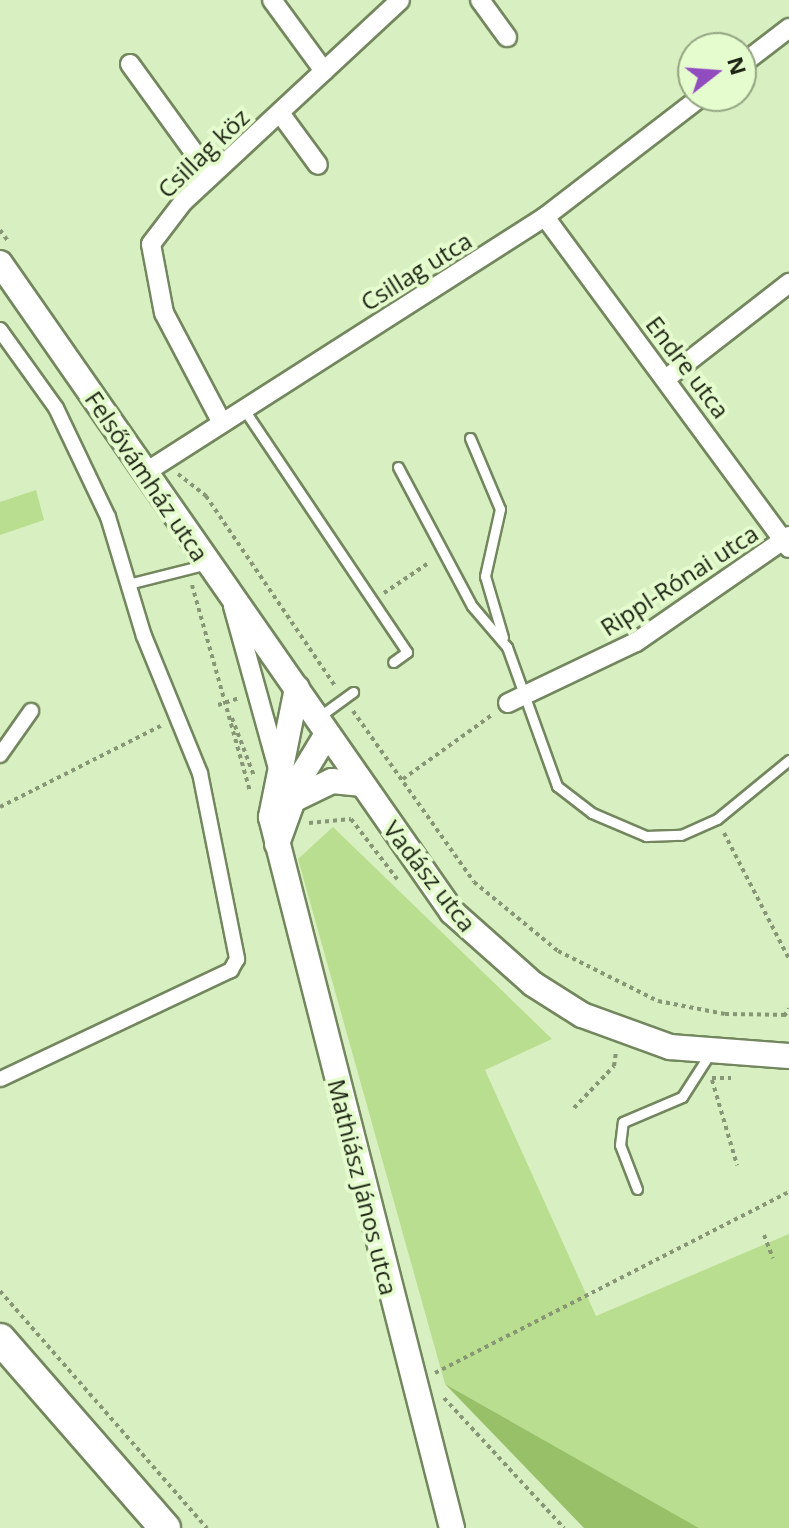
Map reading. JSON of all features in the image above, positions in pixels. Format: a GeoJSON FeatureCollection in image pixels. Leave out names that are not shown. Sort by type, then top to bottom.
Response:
{"type":"FeatureCollection","features":[{"type":"Feature","properties":{"kind":"main road"},"geometry":{"type":"LineString","coordinates":[[0,1339],[165,1528]]}},
{"type":"Feature","properties":{"kind":"street"},"geometry":{"type":"LineString","coordinates":[[272,0],[324,71]]}},
{"type":"Feature","properties":{"kind":"street","name":"Csillag köz"},"geometry":{"type":"LineString","coordinates":[[222,423],[164,313],[151,244],[211,176],[400,0]]}},
{"type":"Feature","properties":{"kind":"street"},"geometry":{"type":"LineString","coordinates":[[480,0],[507,37]]}},
{"type":"Feature","properties":{"kind":"street"},"geometry":{"type":"LineString","coordinates":[[757,53],[789,28]]}},
{"type":"Feature","properties":{"kind":"street"},"geometry":{"type":"LineString","coordinates":[[130,64],[211,176]]}},
{"type":"Feature","properties":{"kind":"street","name":"Csillag utca"},"geometry":{"type":"LineString","coordinates":[[146,472],[545,217],[681,112]]}},
{"type":"Feature","properties":{"kind":"street"},"geometry":{"type":"LineString","coordinates":[[280,113],[318,165]]}},
{"type":"Feature","properties":{"kind":"street","name":"Endre utca"},"geometry":{"type":"LineString","coordinates":[[545,217],[788,541]]}},
{"type":"Feature","properties":{"kind":"street","name":"Felsővámház utca"},"geometry":{"type":"LineString","coordinates":[[0,263],[146,472],[197,567],[230,595],[297,688]]}},
{"type":"Feature","properties":{"kind":"street"},"geometry":{"type":"LineString","coordinates":[[667,378],[789,283]]}},
{"type":"Feature","properties":{"kind":"street"},"geometry":{"type":"LineString","coordinates":[[0,330],[82,454],[177,717],[222,855],[237,959],[231,970],[0,1079]]}},
{"type":"Feature","properties":{"kind":"street","name":"Rippl-Rónai utca"},"geometry":{"type":"LineString","coordinates":[[508,703],[636,642],[788,541]]}},
{"type":"Feature","properties":{"kind":"street","name":"Mathiász János utca"},"geometry":{"type":"LineString","coordinates":[[230,595],[278,768]]}},
{"type":"Feature","properties":{"kind":"street","name":"Mathiász János utca"},"geometry":{"type":"LineString","coordinates":[[297,688],[297,713],[270,800],[277,844],[452,1528]]}},
{"type":"Feature","properties":{"kind":"street","name":"Vadász utca"},"geometry":{"type":"LineString","coordinates":[[297,688],[360,784],[452,912],[533,984],[634,1036],[710,1066],[789,1056]]}},
{"type":"Feature","properties":{"kind":"street"},"geometry":{"type":"LineString","coordinates":[[0,755],[31,711]]}},
{"type":"Feature","properties":{"kind":"street"},"geometry":{"type":"LineString","coordinates":[[277,844],[322,726]]}},
{"type":"Feature","properties":{"kind":"street"},"geometry":{"type":"LineString","coordinates":[[293,800],[332,781],[360,784]]}},
{"type":"Feature","properties":{"kind":"lane"},"geometry":{"type":"LineString","coordinates":[[243,408],[407,652],[393,662]]}},
{"type":"Feature","properties":{"kind":"lane"},"geometry":{"type":"LineString","coordinates":[[470,438],[500,509],[485,576],[557,786],[592,813],[646,836],[681,835],[717,819],[789,760]]}},
{"type":"Feature","properties":{"kind":"lane"},"geometry":{"type":"LineString","coordinates":[[398,467],[472,606],[507,647]]}},
{"type":"Feature","properties":{"kind":"lane"},"geometry":{"type":"LineString","coordinates":[[128,584],[197,567]]}},
{"type":"Feature","properties":{"kind":"lane"},"geometry":{"type":"LineString","coordinates":[[322,726],[353,692]]}},
{"type":"Feature","properties":{"kind":"lane"},"geometry":{"type":"LineString","coordinates":[[637,1189],[620,1145],[623,1122],[682,1097],[710,1066]]}},
{"type":"Feature","properties":{"kind":"path"},"geometry":{"type":"LineString","coordinates":[[372,601],[445,553]]}},
{"type":"Feature","properties":{"kind":"path"},"geometry":{"type":"LineString","coordinates":[[197,567],[252,797]]}},
{"type":"Feature","properties":{"kind":"path"},"geometry":{"type":"LineString","coordinates":[[402,780],[508,703]]}},
{"type":"Feature","properties":{"kind":"path"},"geometry":{"type":"LineString","coordinates":[[0,807],[177,717]]}},
{"type":"Feature","properties":{"kind":"path"},"geometry":{"type":"LineString","coordinates":[[717,819],[789,959]]}},
{"type":"Feature","properties":{"kind":"path"},"geometry":{"type":"LineString","coordinates":[[784,1016],[789,1009]]}},
{"type":"Feature","properties":{"kind":"path"},"geometry":{"type":"LineString","coordinates":[[574,1108],[614,1066],[616,1051]]}},
{"type":"Feature","properties":{"kind":"path"},"geometry":{"type":"LineString","coordinates":[[710,1066],[737,1165]]}},
{"type":"Feature","properties":{"kind":"path"},"geometry":{"type":"LineString","coordinates":[[564,1528],[426,1378],[789,1192]]}},
{"type":"Feature","properties":{"kind":"path"},"geometry":{"type":"LineString","coordinates":[[764,1235],[773,1258]]}},
{"type":"Feature","properties":{"kind":"path"},"geometry":{"type":"LineString","coordinates":[[0,1291],[207,1528]]}},
{"type":"Feature","properties":{"kind":"green space"},"geometry":{"type":"Polygon","coordinates":[[[36,490],[44,520],[0,535],[0,502],[36,490]]]}},
{"type":"Feature","properties":{"kind":"green space"},"geometry":{"type":"Polygon","coordinates":[[[333,827],[552,1039],[485,1070],[596,1316],[789,1234],[789,1528],[699,1528],[445,1384],[298,859],[333,827]]]}},
{"type":"Feature","properties":{"kind":"green space"},"geometry":{"type":"Polygon","coordinates":[[[445,1384],[699,1528],[584,1528],[445,1384]]]}}]}
